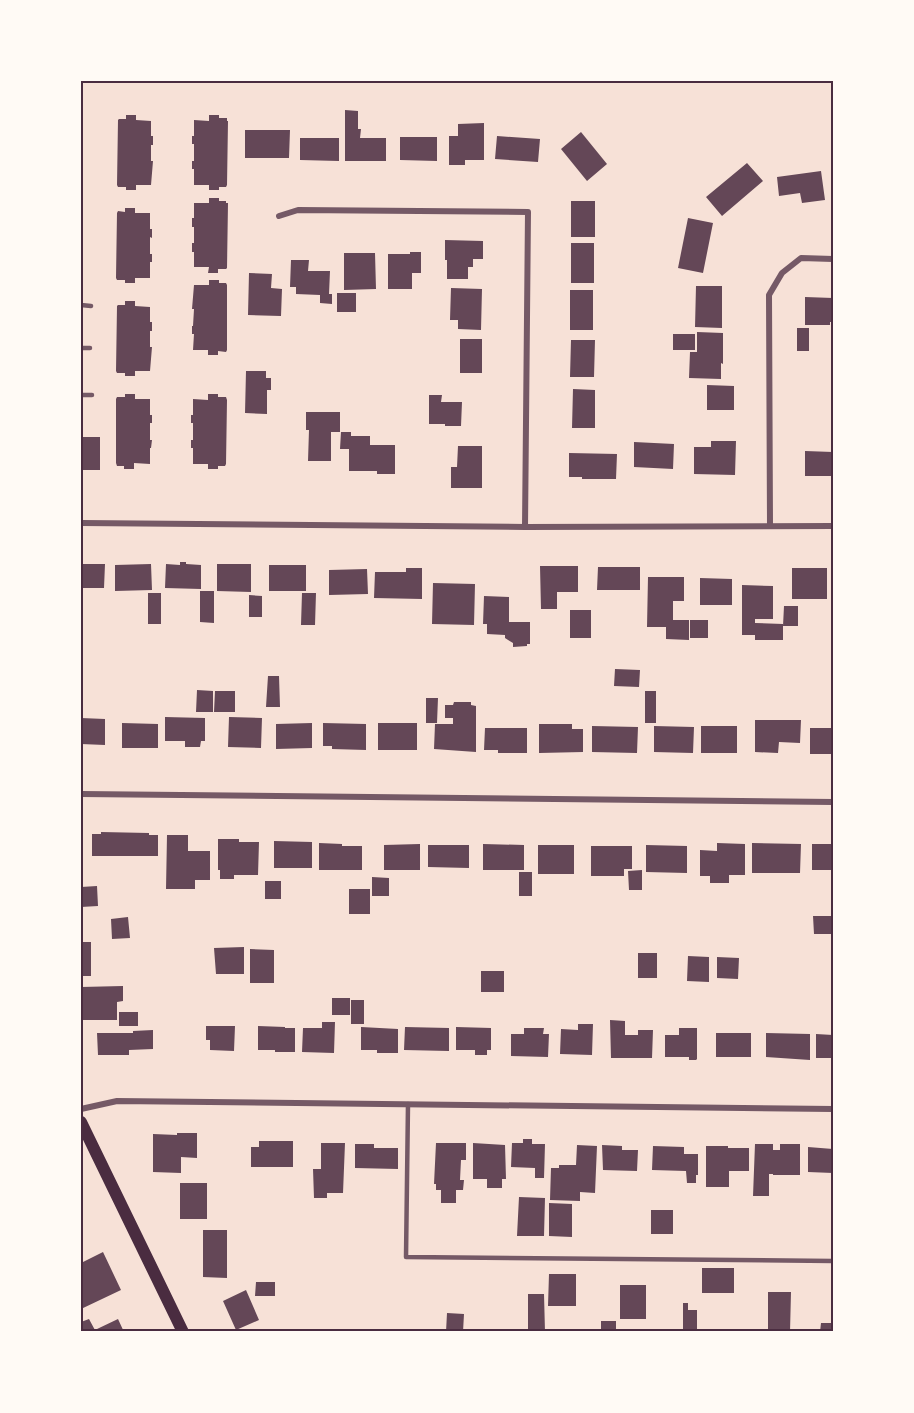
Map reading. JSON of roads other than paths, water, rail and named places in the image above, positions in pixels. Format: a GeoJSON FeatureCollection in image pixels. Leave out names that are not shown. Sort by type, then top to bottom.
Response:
{"type":"FeatureCollection","features":[{"type":"Feature","properties":{"kind":"main road"},"geometry":{"type":"LineString","coordinates":[[81,1122],[183,1332]]}},
{"type":"Feature","properties":{"kind":"street"},"geometry":{"type":"LineString","coordinates":[[279,216],[298,210],[528,212],[525,527]]}},
{"type":"Feature","properties":{"kind":"street"},"geometry":{"type":"LineString","coordinates":[[770,525],[769,295],[782,273],[801,258],[833,259]]}},
{"type":"Feature","properties":{"kind":"street"},"geometry":{"type":"LineString","coordinates":[[81,523],[525,527],[833,526]]}},
{"type":"Feature","properties":{"kind":"street"},"geometry":{"type":"LineString","coordinates":[[81,794],[833,802]]}},
{"type":"Feature","properties":{"kind":"street"},"geometry":{"type":"LineString","coordinates":[[81,1109],[117,1101],[833,1109]]}},
{"type":"Feature","properties":{"kind":"lane"},"geometry":{"type":"LineString","coordinates":[[81,305],[91,306]]}},
{"type":"Feature","properties":{"kind":"lane"},"geometry":{"type":"LineString","coordinates":[[81,348],[90,348]]}},
{"type":"Feature","properties":{"kind":"lane"},"geometry":{"type":"LineString","coordinates":[[81,395],[92,394]]}},
{"type":"Feature","properties":{"kind":"lane"},"geometry":{"type":"LineString","coordinates":[[408,1104],[406,1257],[833,1260]]}}]}
